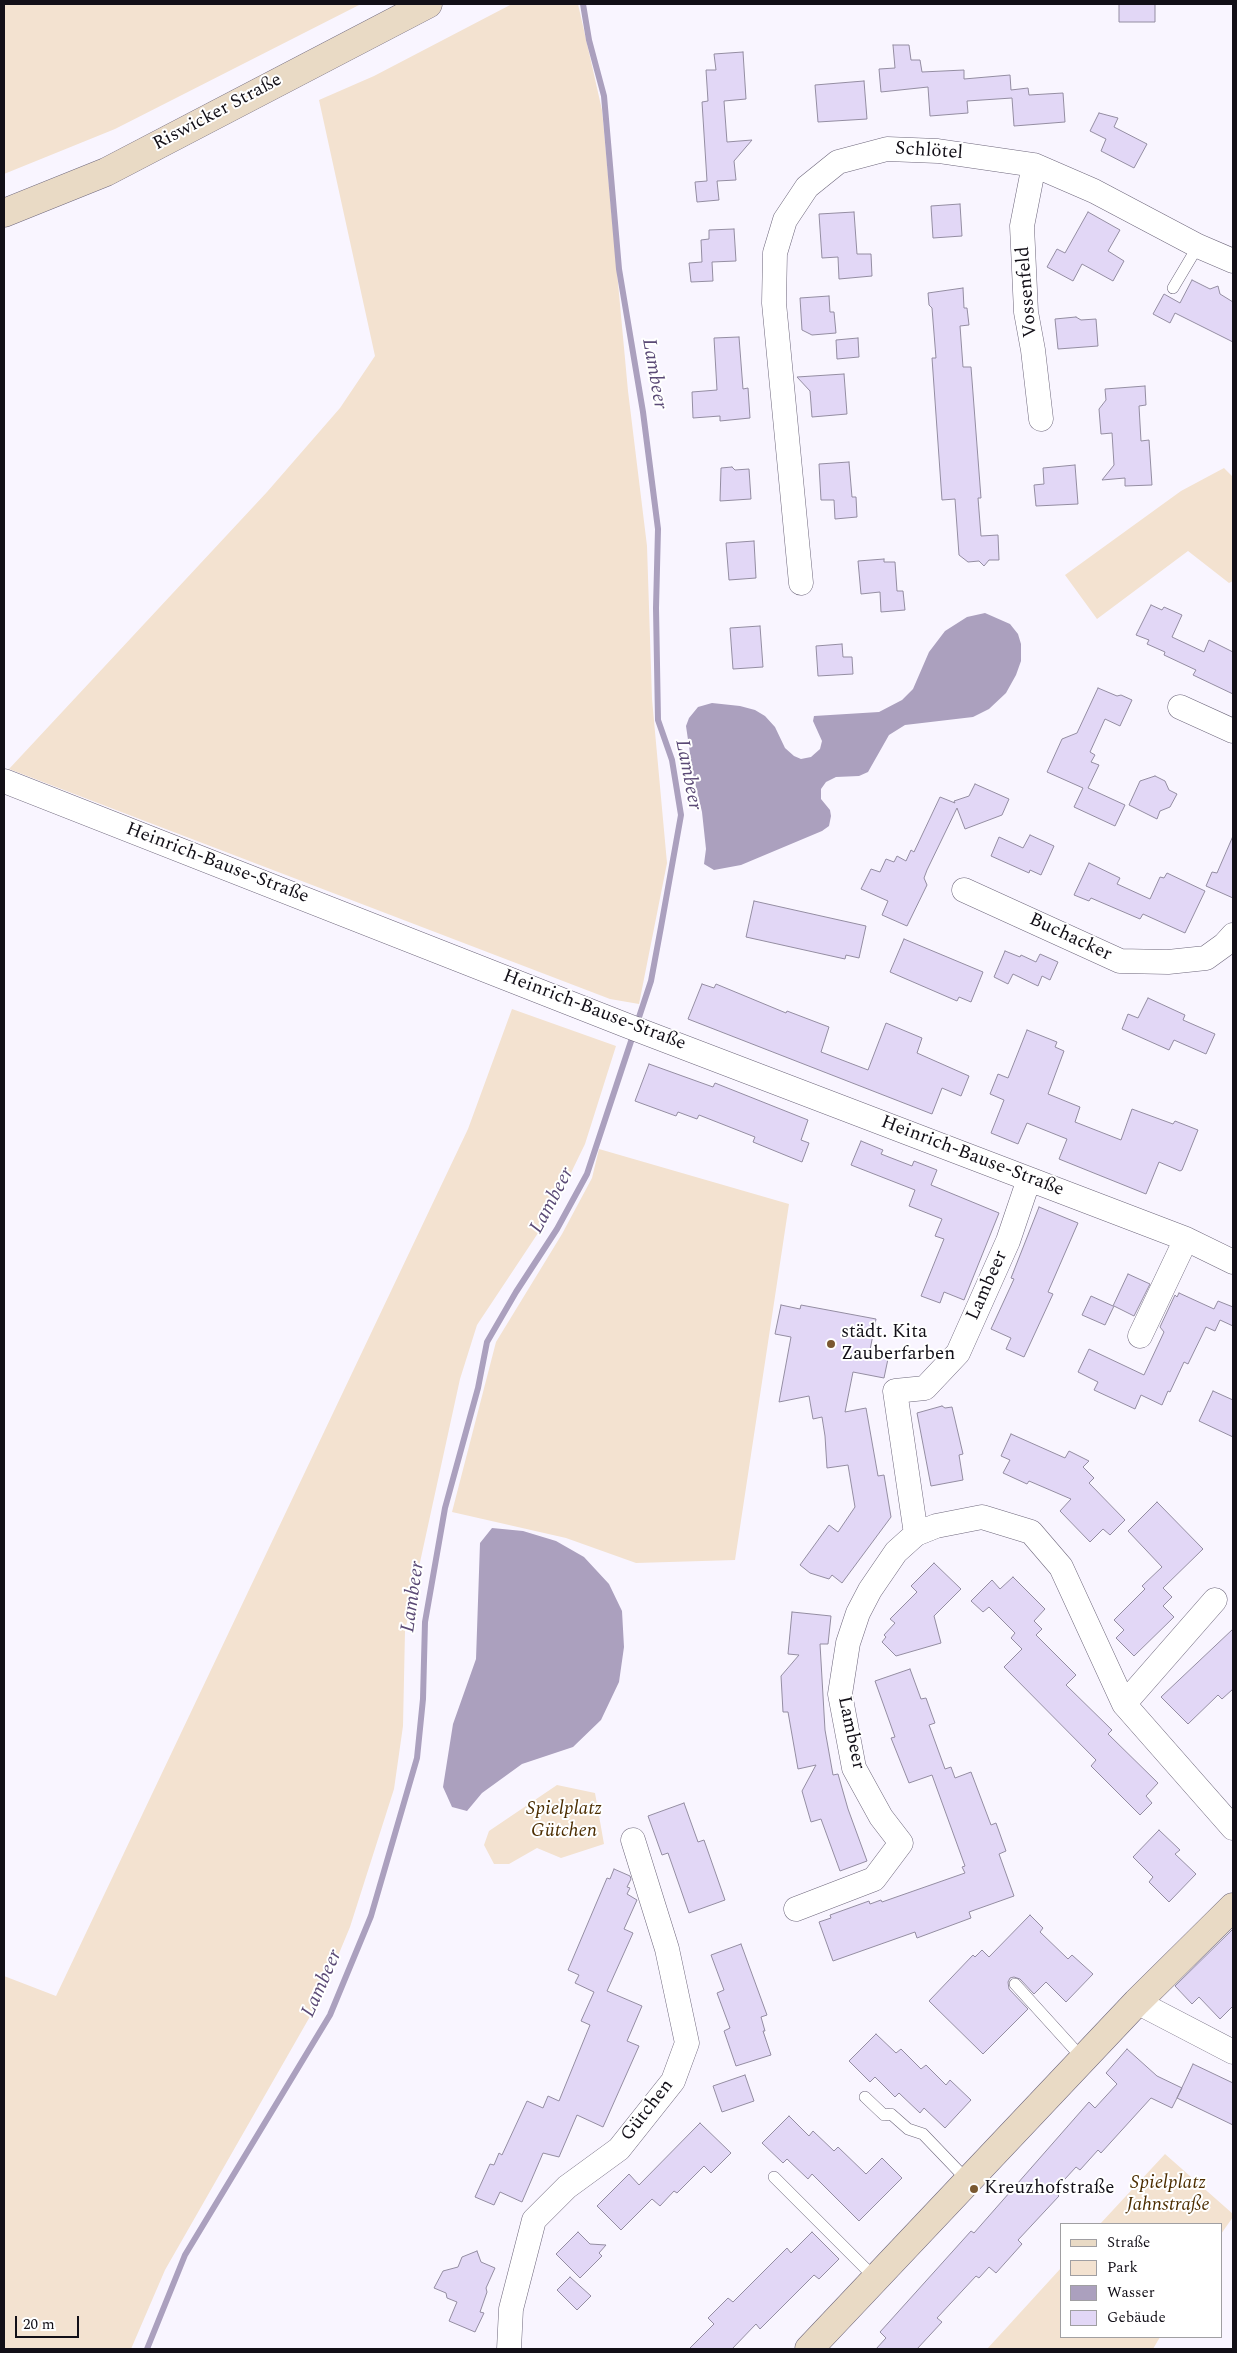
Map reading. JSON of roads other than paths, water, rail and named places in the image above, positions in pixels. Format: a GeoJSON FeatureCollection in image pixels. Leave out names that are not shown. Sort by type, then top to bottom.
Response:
{"type":"FeatureCollection","features":[{"type":"Feature","properties":{"kind":"street","name":"Riswicker Straße"},"geometry":{"type":"LineString","coordinates":[[4,213],[106,172],[420,5]]}},
{"type":"Feature","properties":{"kind":"street","name":"Schlötel"},"geometry":{"type":"LineString","coordinates":[[800,583],[774,303],[775,253],[784,220],[807,187],[838,162],[887,149],[938,151],[1034,165],[1094,191],[1198,246],[1233,261]]}},
{"type":"Feature","properties":{"kind":"street","name":"Vossenfeld"},"geometry":{"type":"LineString","coordinates":[[1034,165],[1022,226],[1026,312],[1033,350],[1041,419]]}},
{"type":"Feature","properties":{"kind":"street"},"geometry":{"type":"LineString","coordinates":[[1180,707],[1233,731]]}},
{"type":"Feature","properties":{"kind":"street","name":"Heinrich-Bause-Straße"},"geometry":{"type":"LineString","coordinates":[[4,781],[636,1028],[1186,1239],[1233,1262]]}},
{"type":"Feature","properties":{"kind":"street","name":"Buchacker"},"geometry":{"type":"LineString","coordinates":[[964,890],[1120,961],[1168,962],[1206,958],[1233,935]]}},
{"type":"Feature","properties":{"kind":"street","name":"Lambeer"},"geometry":{"type":"LineString","coordinates":[[916,1534],[895,1391],[925,1388],[958,1353],[1008,1241],[1029,1179]]}},
{"type":"Feature","properties":{"kind":"street"},"geometry":{"type":"LineString","coordinates":[[1140,1336],[1186,1239]]}},
{"type":"Feature","properties":{"kind":"street","name":"Lambeer"},"geometry":{"type":"LineString","coordinates":[[796,1909],[874,1879],[901,1843],[881,1817],[854,1768],[840,1694],[848,1643],[858,1613],[870,1590],[896,1552],[916,1534],[936,1526],[982,1517],[1031,1532],[1061,1567],[1124,1704],[1233,1828]]}},
{"type":"Feature","properties":{"kind":"street"},"geometry":{"type":"LineString","coordinates":[[1124,1704],[1215,1600]]}},
{"type":"Feature","properties":{"kind":"street","name":"Gütchen"},"geometry":{"type":"LineString","coordinates":[[509,2349],[511,2309],[534,2220],[567,2187],[619,2149],[674,2081],[687,2043],[667,1949],[633,1840]]}},
{"type":"Feature","properties":{"kind":"street"},"geometry":{"type":"LineString","coordinates":[[809,2349],[1137,2002],[1233,1907]]}},
{"type":"Feature","properties":{"kind":"street"},"geometry":{"type":"LineString","coordinates":[[1137,2002],[1233,2052]]}},
{"type":"Feature","properties":{"kind":"lane"},"geometry":{"type":"LineString","coordinates":[[1172,288],[1198,246]]}},
{"type":"Feature","properties":{"kind":"lane"},"geometry":{"type":"LineString","coordinates":[[1015,1984],[1083,2059]]}},
{"type":"Feature","properties":{"kind":"lane"},"geometry":{"type":"LineString","coordinates":[[865,2097],[884,2115],[891,2114],[908,2129],[923,2134],[968,2182]]}},
{"type":"Feature","properties":{"kind":"lane"},"geometry":{"type":"LineString","coordinates":[[774,2176],[876,2279]]}},
{"type":"Feature","properties":{"kind":"water"},"geometry":{"type":"Polygon","coordinates":[[[985,613],[1010,624],[1018,634],[1021,644],[1021,661],[1016,675],[1006,693],[989,709],[973,717],[905,725],[889,735],[868,772],[859,776],[836,777],[826,782],[821,789],[821,799],[830,810],[831,816],[829,826],[822,831],[741,865],[714,870],[704,864],[706,849],[702,812],[693,774],[686,726],[689,718],[698,707],[712,703],[740,706],[755,710],[765,716],[775,727],[785,748],[794,756],[801,759],[811,757],[820,749],[822,741],[813,721],[814,716],[879,712],[902,700],[913,689],[929,652],[945,631],[967,617],[985,613]]]}},
{"type":"Feature","properties":{"kind":"water"},"geometry":{"type":"Polygon","coordinates":[[[492,1528],[523,1531],[556,1541],[584,1557],[609,1584],[622,1611],[624,1647],[619,1682],[601,1720],[573,1747],[522,1764],[482,1793],[467,1811],[452,1807],[443,1787],[453,1724],[476,1659],[480,1543],[492,1528]]]}},
{"type":"Feature","properties":{"kind":"waterway","name":"Lambeer"},"geometry":{"type":"LineString","coordinates":[[147,2349],[185,2255],[330,2015],[371,1916],[417,1758],[423,1699],[425,1622],[445,1508],[478,1388],[487,1342],[516,1292],[557,1229],[587,1174],[651,981],[681,815],[672,760],[658,720],[656,608],[658,529],[643,412],[619,269],[604,96],[589,40],[583,4]]}},
{"type":"Feature","properties":{"kind":"place","name":"städt. Kita Zauberfarben"},"geometry":{"type":"Point","coordinates":[831,1344]}},
{"type":"Feature","properties":{"kind":"place","name":"Kreuzhofstraße"},"geometry":{"type":"Point","coordinates":[974,2189]}},
{"type":"Feature","properties":{"kind":"park label","name":"Spielplatz Gütchen"},"geometry":{"type":"Point","coordinates":[564,1821]}},
{"type":"Feature","properties":{"kind":"park label","name":"Spielplatz Jahnstraße"},"geometry":{"type":"Point","coordinates":[1168,2195]}}]}
